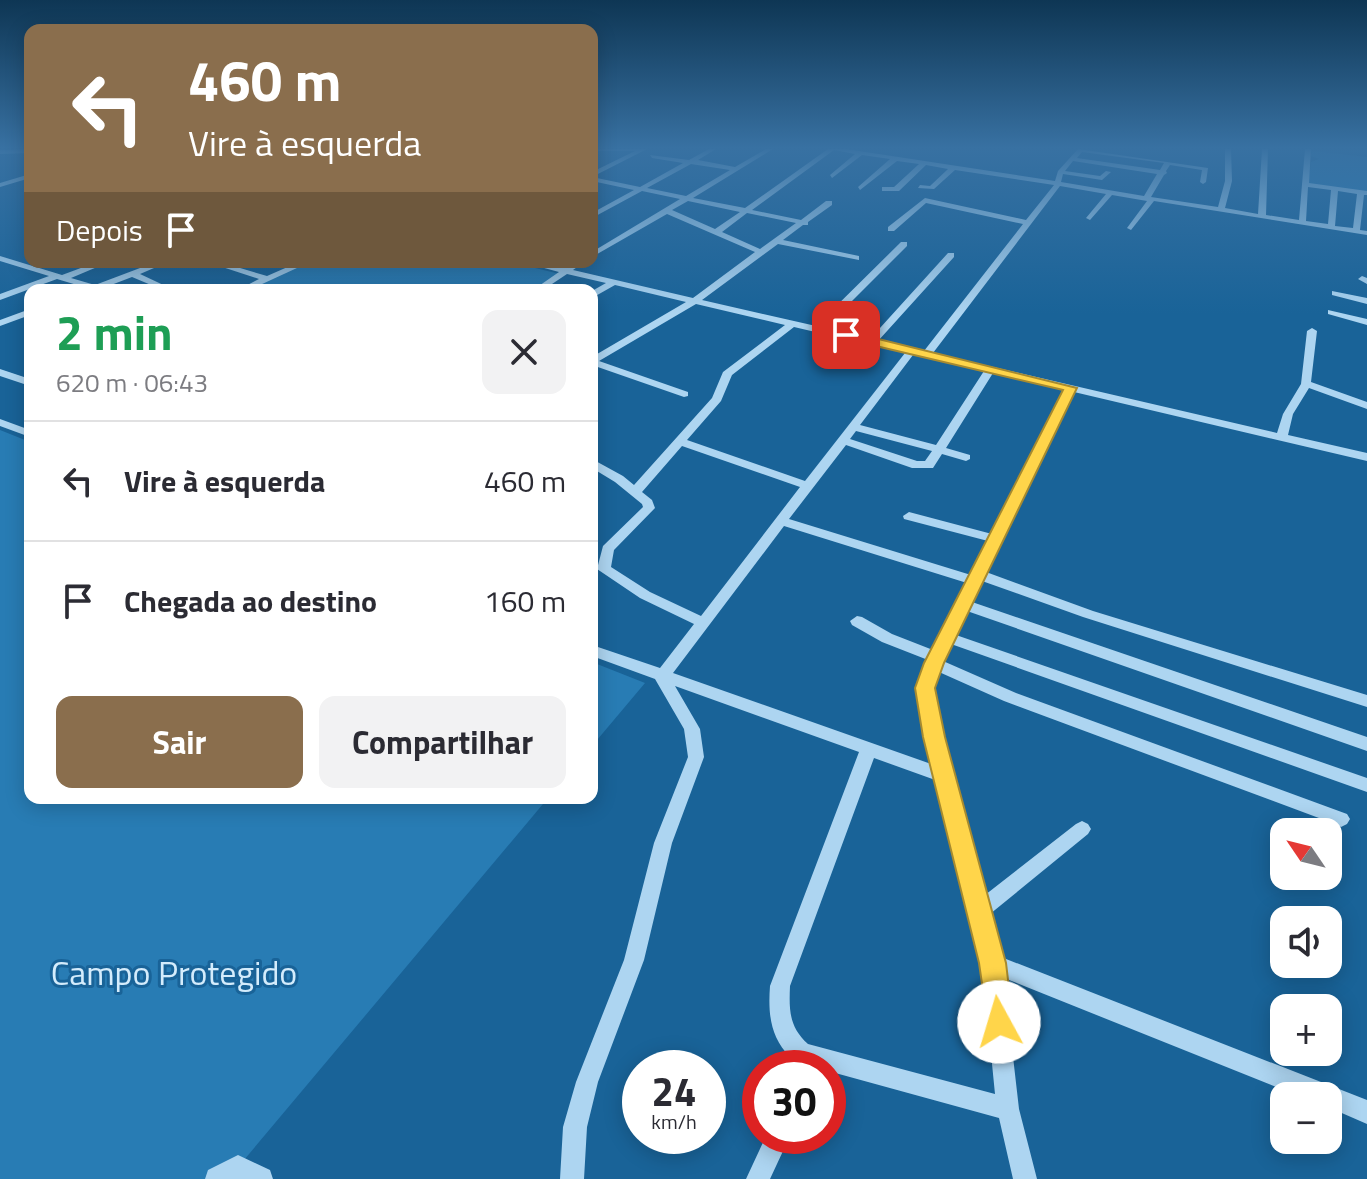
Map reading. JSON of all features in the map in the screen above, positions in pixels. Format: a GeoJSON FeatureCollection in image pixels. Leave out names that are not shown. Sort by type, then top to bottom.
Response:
{"type":"FeatureCollection","features":[{"type":"Feature","properties":{"kind":"street"},"geometry":{"type":"LineString","coordinates":[[598,251],[679,204]]}},
{"type":"Feature","properties":{"kind":"street"},"geometry":{"type":"LineString","coordinates":[[712,204],[805,223]]}},
{"type":"Feature","properties":{"kind":"street"},"geometry":{"type":"LineString","coordinates":[[718,231],[756,204]]}},
{"type":"Feature","properties":{"kind":"street"},"geometry":{"type":"LineString","coordinates":[[598,357],[696,300],[828,204]]}},
{"type":"Feature","properties":{"kind":"street"},"geometry":{"type":"LineString","coordinates":[[891,229],[920,204]]}},
{"type":"Feature","properties":{"kind":"street"},"geometry":{"type":"LineString","coordinates":[[943,204],[1028,223]]}},
{"type":"Feature","properties":{"kind":"street"},"geometry":{"type":"LineString","coordinates":[[927,354],[1043,204]]}},
{"type":"Feature","properties":{"kind":"street"},"geometry":{"type":"LineString","coordinates":[[1090,218],[1101,204]]}},
{"type":"Feature","properties":{"kind":"street"},"geometry":{"type":"LineString","coordinates":[[1131,228],[1146,204]]}},
{"type":"Feature","properties":{"kind":"street"},"geometry":{"type":"LineString","coordinates":[[1175,204],[1367,233]]}},
{"type":"Feature","properties":{"kind":"street"},"geometry":{"type":"LineString","coordinates":[[1220,211],[1223,204]]}},
{"type":"Feature","properties":{"kind":"street"},"geometry":{"type":"LineString","coordinates":[[1262,217],[1263,204]]}},
{"type":"Feature","properties":{"kind":"street"},"geometry":{"type":"LineString","coordinates":[[1302,224],[1304,204]]}},
{"type":"Feature","properties":{"kind":"street"},"geometry":{"type":"LineString","coordinates":[[1331,228],[1333,204]]}},
{"type":"Feature","properties":{"kind":"street"},"geometry":{"type":"LineString","coordinates":[[1356,232],[1362,204]]}},
{"type":"Feature","properties":{"kind":"street"},"geometry":{"type":"LineString","coordinates":[[667,211],[761,252]]}},
{"type":"Feature","properties":{"kind":"street"},"geometry":{"type":"LineString","coordinates":[[777,241],[856,258]]}},
{"type":"Feature","properties":{"kind":"street"},"geometry":{"type":"LineString","coordinates":[[819,329],[904,244]]}},
{"type":"Feature","properties":{"kind":"street"},"geometry":{"type":"LineString","coordinates":[[873,341],[951,255]]}},
{"type":"Feature","properties":{"kind":"street"},"geometry":{"type":"LineString","coordinates":[[0,258],[24,266]]}},
{"type":"Feature","properties":{"kind":"street"},"geometry":{"type":"LineString","coordinates":[[32,268],[79,284]]}},
{"type":"Feature","properties":{"kind":"street"},"geometry":{"type":"LineString","coordinates":[[39,284],[87,268]]}},
{"type":"Feature","properties":{"kind":"street"},"geometry":{"type":"LineString","coordinates":[[106,284],[148,268]]}},
{"type":"Feature","properties":{"kind":"street"},"geometry":{"type":"LineString","coordinates":[[231,268],[267,279]]}},
{"type":"Feature","properties":{"kind":"street"},"geometry":{"type":"LineString","coordinates":[[256,284],[292,268]]}},
{"type":"Feature","properties":{"kind":"street"},"geometry":{"type":"LineString","coordinates":[[554,268],[1367,457]]}},
{"type":"Feature","properties":{"kind":"street"},"geometry":{"type":"LineString","coordinates":[[547,284],[572,268]]}},
{"type":"Feature","properties":{"kind":"street"},"geometry":{"type":"LineString","coordinates":[[133,274],[156,284]]}},
{"type":"Feature","properties":{"kind":"street"},"geometry":{"type":"LineString","coordinates":[[598,291],[614,282]]}},
{"type":"Feature","properties":{"kind":"street"},"geometry":{"type":"LineString","coordinates":[[0,297],[24,289]]}},
{"type":"Feature","properties":{"kind":"street"},"geometry":{"type":"LineString","coordinates":[[1335,293],[1367,301]]}},
{"type":"Feature","properties":{"kind":"street"},"geometry":{"type":"LineString","coordinates":[[1331,312],[1367,322]]}},
{"type":"Feature","properties":{"kind":"street"},"geometry":{"type":"LineString","coordinates":[[0,323],[24,314]]}},
{"type":"Feature","properties":{"kind":"street"},"geometry":{"type":"LineString","coordinates":[[635,492],[717,399],[727,374],[793,323]]}},
{"type":"Feature","properties":{"kind":"street"},"geometry":{"type":"LineString","coordinates":[[1282,436],[1288,414],[1306,384],[1312,331]]}},
{"type":"Feature","properties":{"kind":"street"},"geometry":{"type":"LineString","coordinates":[[662,677],[912,350]]}},
{"type":"Feature","properties":{"kind":"street"},"geometry":{"type":"LineString","coordinates":[[598,363],[684,394]]}},
{"type":"Feature","properties":{"kind":"street"},"geometry":{"type":"LineString","coordinates":[[843,440],[920,466],[929,465],[991,369]]}},
{"type":"Feature","properties":{"kind":"street"},"geometry":{"type":"LineString","coordinates":[[0,372],[24,381]]}},
{"type":"Feature","properties":{"kind":"street"},"geometry":{"type":"LineString","coordinates":[[1306,384],[1367,406]]}},
{"type":"Feature","properties":{"kind":"street"},"geometry":{"type":"LineString","coordinates":[[1025,1179],[1008,1109],[992,963],[925,695],[935,660],[1071,388]]}},
{"type":"Feature","properties":{"kind":"street"},"geometry":{"type":"LineString","coordinates":[[0,422],[24,431]]}},
{"type":"Feature","properties":{"kind":"street"},"geometry":{"type":"LineString","coordinates":[[854,427],[966,457]]}},
{"type":"Feature","properties":{"kind":"street"},"geometry":{"type":"LineString","coordinates":[[678,441],[808,486]]}},
{"type":"Feature","properties":{"kind":"street"},"geometry":{"type":"LineString","coordinates":[[598,467],[635,492],[649,508],[608,549],[604,569],[645,595],[704,623]]}},
{"type":"Feature","properties":{"kind":"street"},"geometry":{"type":"LineString","coordinates":[[909,516],[995,539]]}},
{"type":"Feature","properties":{"kind":"street"},"geometry":{"type":"LineString","coordinates":[[782,521],[976,578],[1367,701]]}},
{"type":"Feature","properties":{"kind":"street"},"geometry":{"type":"LineString","coordinates":[[963,604],[1367,744]]}},
{"type":"Feature","properties":{"kind":"street"},"geometry":{"type":"LineString","coordinates":[[857,621],[1010,697],[1338,818]]}},
{"type":"Feature","properties":{"kind":"street"},"geometry":{"type":"LineString","coordinates":[[947,637],[1367,785]]}},
{"type":"Feature","properties":{"kind":"street"},"geometry":{"type":"LineString","coordinates":[[598,652],[944,776]]}},
{"type":"Feature","properties":{"kind":"street"},"geometry":{"type":"LineString","coordinates":[[572,1179],[575,1127],[587,1082],[634,960],[663,843],[696,757],[692,729],[662,677]]}},
{"type":"Feature","properties":{"kind":"street"},"geometry":{"type":"LineString","coordinates":[[793,1050],[784,1037],[778,1011],[780,986],[869,749]]}},
{"type":"Feature","properties":{"kind":"street"},"geometry":{"type":"LineString","coordinates":[[980,910],[1082,829]]}},
{"type":"Feature","properties":{"kind":"street"},"geometry":{"type":"LineString","coordinates":[[992,963],[1292,1082]]}},
{"type":"Feature","properties":{"kind":"street"},"geometry":{"type":"LineString","coordinates":[[846,1071],[1008,1109]]}},
{"type":"Feature","properties":{"kind":"street"},"geometry":{"type":"LineString","coordinates":[[1342,1102],[1367,1112]]}},
{"type":"Feature","properties":{"kind":"street"},"geometry":{"type":"LineString","coordinates":[[758,1179],[770,1154]]}},
{"type":"Feature","properties":{"kind":"street"},"geometry":{"type":"LineString","coordinates":[[217,1179],[238,1167],[261,1179]]}},
{"type":"Feature","properties":{"kind":"green space"},"geometry":{"type":"Polygon","coordinates":[[[290,268],[535,268],[560,274],[542,284],[254,284],[290,268]]]}},
{"type":"Feature","properties":{"kind":"green space","name":"Campo Protegido"},"geometry":{"type":"Polygon","coordinates":[[[0,430],[24,440],[24,804],[543,804],[228,1179],[0,1179],[0,430]]]}},
{"type":"Feature","properties":{"kind":"green space"},"geometry":{"type":"Polygon","coordinates":[[[598,664],[645,683],[598,739],[598,664]]]}},
{"type":"Feature","properties":{"kind":"route"},"geometry":{"type":"LineString","coordinates":[[846,335],[1071,388],[934,663],[925,688],[934,737],[992,963],[999,1022]]}}]}
